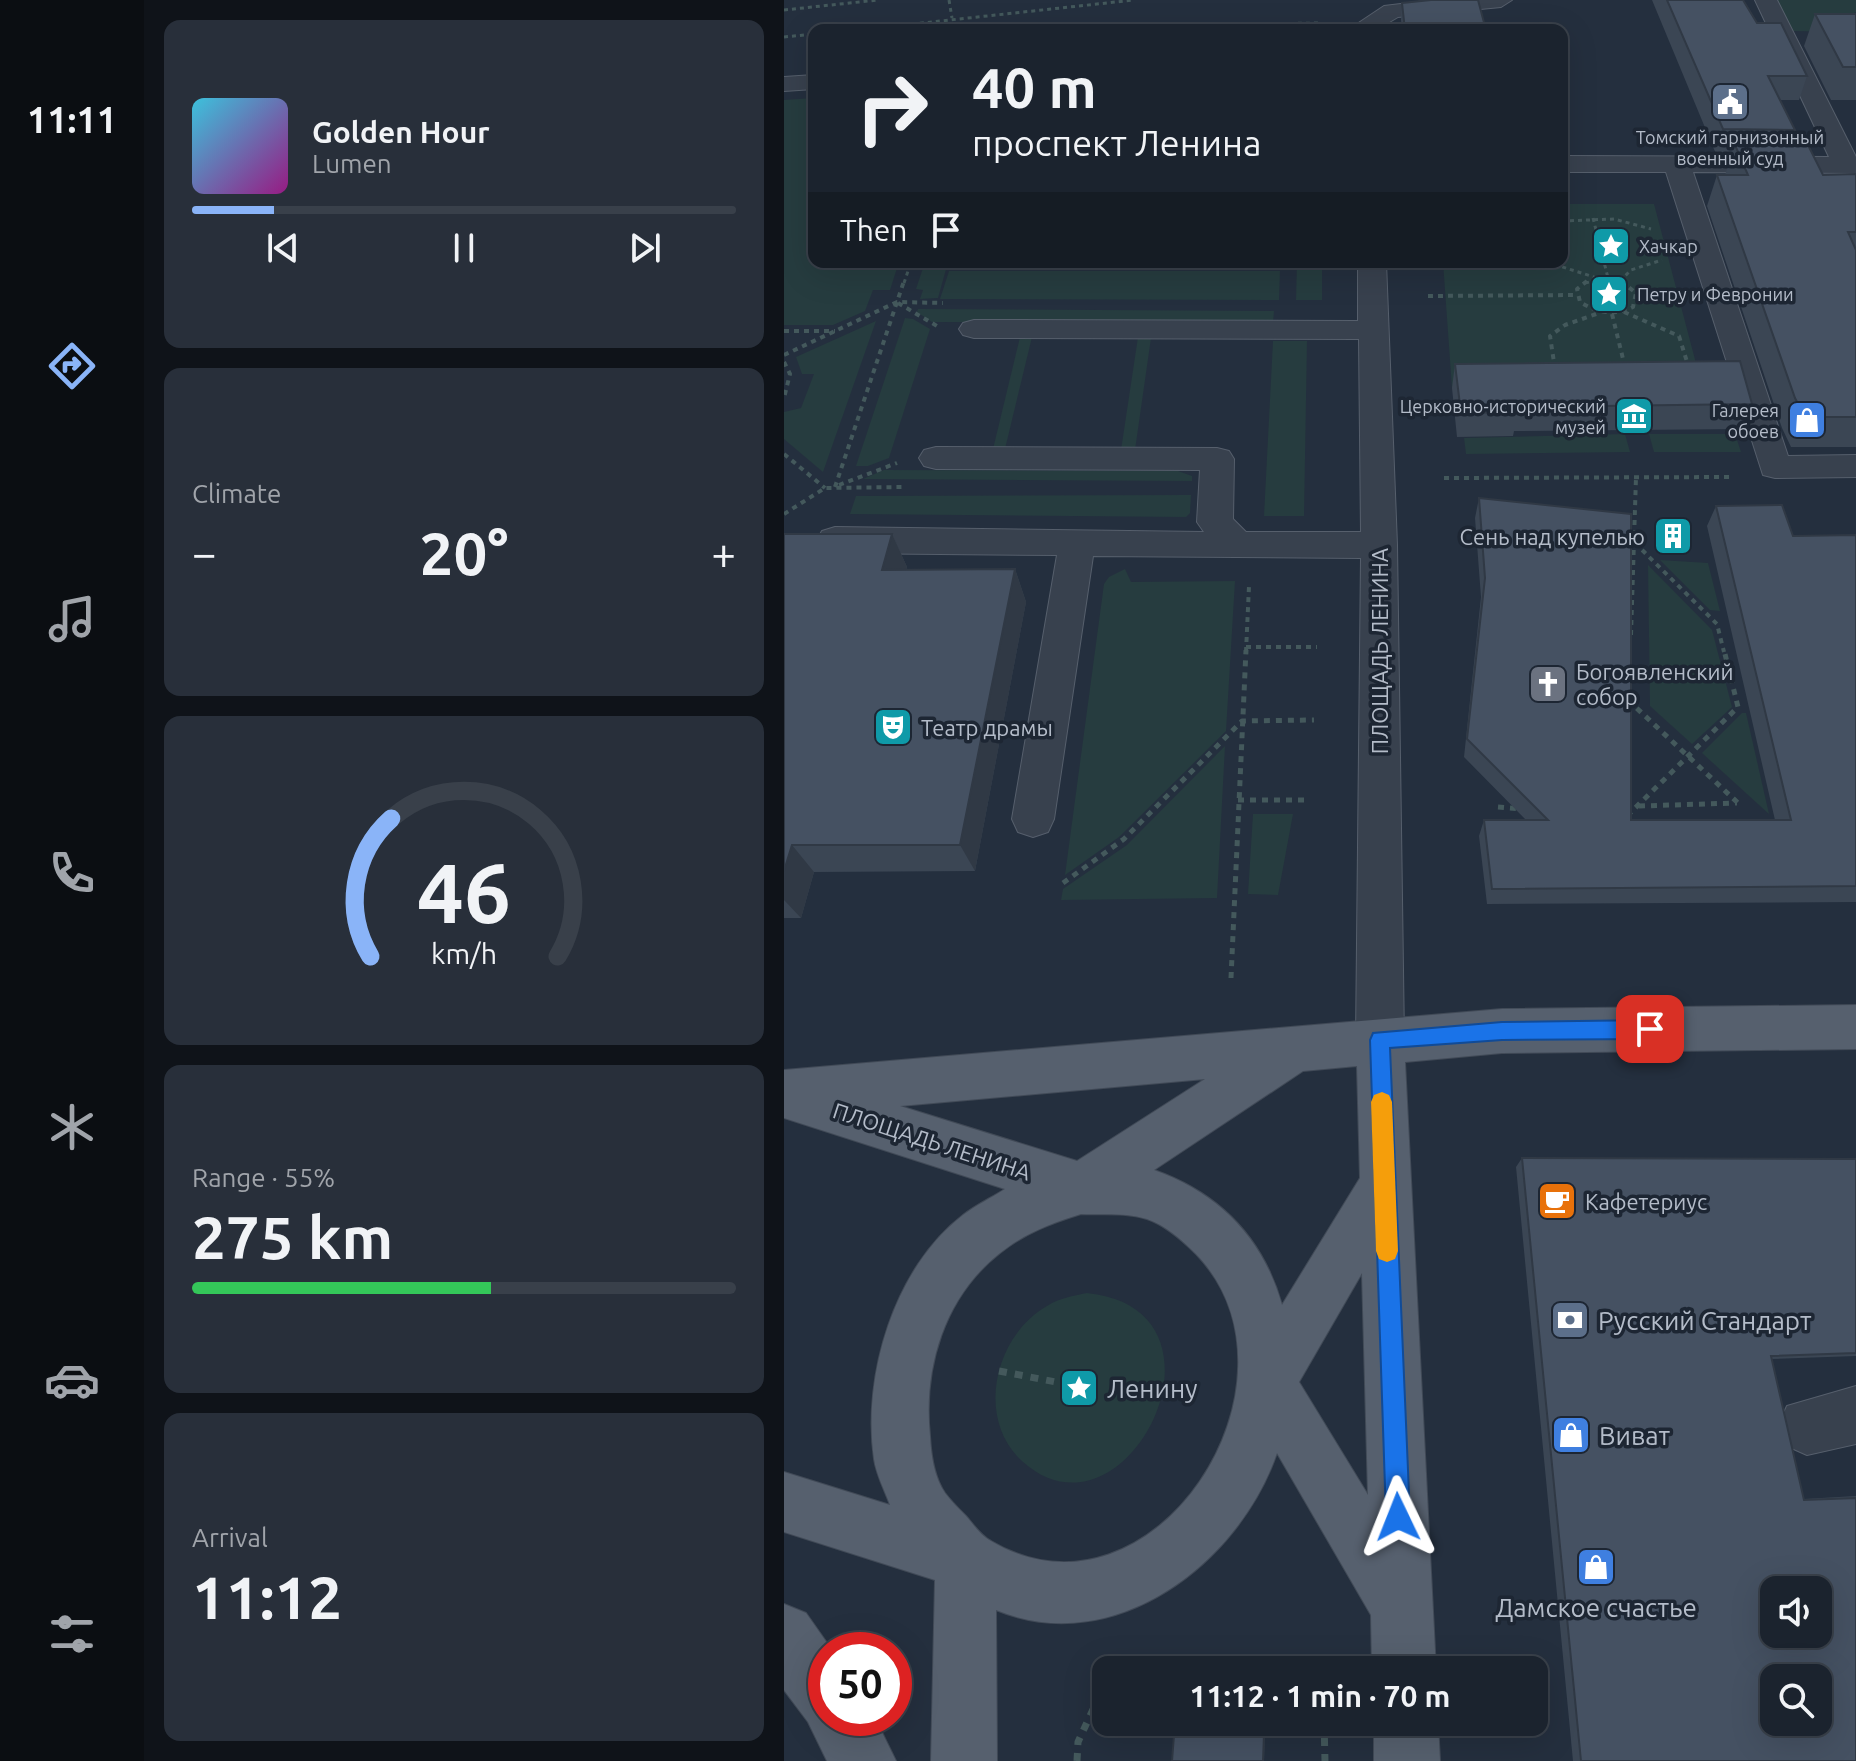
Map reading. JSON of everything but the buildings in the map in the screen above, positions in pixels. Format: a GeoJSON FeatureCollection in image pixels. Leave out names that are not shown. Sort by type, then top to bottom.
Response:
{"type":"FeatureCollection","features":[{"type":"Feature","properties":{"kind":"main road"},"geometry":{"type":"LineString","coordinates":[[1380,1040],[1502,1031],[1856,1027]]}},
{"type":"Feature","properties":{"kind":"main road","name":"ПЛОЩАДЬ ЛЕНИНА"},"geometry":{"type":"LineString","coordinates":[[784,1093],[1380,1040],[1404,1656]]}},
{"type":"Feature","properties":{"kind":"main road","name":"ПЛОЩАДЬ ЛЕНИНА"},"geometry":{"type":"LineString","coordinates":[[966,1561],[923,1513],[903,1462],[898,1399],[911,1336],[940,1280],[980,1235],[1029,1204],[1081,1188],[1299,1046]]}},
{"type":"Feature","properties":{"kind":"main road","name":"ПЛОЩАДЬ ЛЕНИНА"},"geometry":{"type":"LineString","coordinates":[[784,1093],[1081,1188],[1130,1189],[1175,1204],[1215,1233],[1245,1273],[1263,1324],[1267,1382],[1255,1442],[1226,1498],[1185,1546],[1132,1579],[1074,1593],[1016,1587],[966,1561],[784,1502]]}},
{"type":"Feature","properties":{"kind":"main road","name":"ПЛОЩАДЬ ЛЕНИНА"},"geometry":{"type":"LineString","coordinates":[[1267,1382],[1384,1186]]}},
{"type":"Feature","properties":{"kind":"main road","name":"ПЛОЩАДЬ ЛЕНИНА"},"geometry":{"type":"LineString","coordinates":[[1267,1382],[1402,1609]]}},
{"type":"Feature","properties":{"kind":"main road"},"geometry":{"type":"LineString","coordinates":[[964,1761],[966,1561]]}},
{"type":"Feature","properties":{"kind":"main road"},"geometry":{"type":"LineString","coordinates":[[784,1635],[808,1667]]}},
{"type":"Feature","properties":{"kind":"main road"},"geometry":{"type":"LineString","coordinates":[[849,1736],[863,1761]]}},
{"type":"Feature","properties":{"kind":"main road"},"geometry":{"type":"LineString","coordinates":[[1406,1736],[1407,1761]]}},
{"type":"Feature","properties":{"kind":"street"},"geometry":{"type":"LineString","coordinates":[[1370,24],[1392,11],[1501,0]]}},
{"type":"Feature","properties":{"kind":"street"},"geometry":{"type":"LineString","coordinates":[[1568,164],[1851,165],[1766,0]]}},
{"type":"Feature","properties":{"kind":"street"},"geometry":{"type":"LineString","coordinates":[[784,84],[808,82]]}},
{"type":"Feature","properties":{"kind":"street"},"geometry":{"type":"LineString","coordinates":[[1677,165],[1775,467],[1856,466]]}},
{"type":"Feature","properties":{"kind":"street","name":"ПЛОЩАДЬ ЛЕНИНА"},"geometry":{"type":"LineString","coordinates":[[1372,268],[1379,545],[1380,1040]]}},
{"type":"Feature","properties":{"kind":"street"},"geometry":{"type":"LineString","coordinates":[[974,329],[1375,330]]}},
{"type":"Feature","properties":{"kind":"street"},"geometry":{"type":"LineString","coordinates":[[936,458],[1217,459],[1215,522],[1244,545]]}},
{"type":"Feature","properties":{"kind":"street"},"geometry":{"type":"LineString","coordinates":[[810,540],[1379,545]]}},
{"type":"Feature","properties":{"kind":"street"},"geometry":{"type":"LineString","coordinates":[[1033,819],[1077,543]]}},
{"type":"Feature","properties":{"kind":"path"},"geometry":{"type":"LineString","coordinates":[[784,10],[878,0]]}},
{"type":"Feature","properties":{"kind":"path"},"geometry":{"type":"LineString","coordinates":[[949,0],[952,18]]}},
{"type":"Feature","properties":{"kind":"path"},"geometry":{"type":"LineString","coordinates":[[912,24],[1134,0]]}},
{"type":"Feature","properties":{"kind":"path"},"geometry":{"type":"LineString","coordinates":[[1264,24],[1341,23],[1392,11]]}},
{"type":"Feature","properties":{"kind":"path"},"geometry":{"type":"LineString","coordinates":[[784,37],[808,35]]}},
{"type":"Feature","properties":{"kind":"path"},"geometry":{"type":"LineString","coordinates":[[1568,220],[1593,218],[1638,224],[1655,231]]}},
{"type":"Feature","properties":{"kind":"path"},"geometry":{"type":"LineString","coordinates":[[1593,218],[1608,278]]}},
{"type":"Feature","properties":{"kind":"path"},"geometry":{"type":"LineString","coordinates":[[1620,281],[1631,270],[1662,261],[1658,246]]}},
{"type":"Feature","properties":{"kind":"path"},"geometry":{"type":"LineString","coordinates":[[835,487],[909,268]]}},
{"type":"Feature","properties":{"kind":"path"},"geometry":{"type":"LineString","coordinates":[[1565,268],[1597,279]]}},
{"type":"Feature","properties":{"kind":"path"},"geometry":{"type":"LineString","coordinates":[[1556,380],[1550,336],[1565,325],[1599,313],[1624,312],[1637,301],[1636,293],[1620,281],[1608,278],[1582,284],[1577,295],[1580,302],[1599,313]]}},
{"type":"Feature","properties":{"kind":"path"},"geometry":{"type":"LineString","coordinates":[[1428,296],[1577,295]]}},
{"type":"Feature","properties":{"kind":"path"},"geometry":{"type":"LineString","coordinates":[[897,302],[931,325]]}},
{"type":"Feature","properties":{"kind":"path"},"geometry":{"type":"LineString","coordinates":[[784,355],[897,302]]}},
{"type":"Feature","properties":{"kind":"path"},"geometry":{"type":"LineString","coordinates":[[1624,312],[1679,336],[1692,379]]}},
{"type":"Feature","properties":{"kind":"path"},"geometry":{"type":"LineString","coordinates":[[1612,314],[1629,380]]}},
{"type":"Feature","properties":{"kind":"path"},"geometry":{"type":"LineString","coordinates":[[784,331],[837,331]]}},
{"type":"Feature","properties":{"kind":"path"},"geometry":{"type":"LineString","coordinates":[[784,362],[790,374],[784,398]]}},
{"type":"Feature","properties":{"kind":"path"},"geometry":{"type":"LineString","coordinates":[[785,455],[825,488]]}},
{"type":"Feature","properties":{"kind":"path"},"geometry":{"type":"LineString","coordinates":[[784,514],[825,488],[835,487],[886,465],[936,458]]}},
{"type":"Feature","properties":{"kind":"path"},"geometry":{"type":"LineString","coordinates":[[1444,478],[1757,477],[1775,467]]}},
{"type":"Feature","properties":{"kind":"path"},"geometry":{"type":"LineString","coordinates":[[1631,637],[1636,477]]}},
{"type":"Feature","properties":{"kind":"path"},"geometry":{"type":"LineString","coordinates":[[1613,815],[1627,816],[1738,707],[1717,624],[1635,543]]}},
{"type":"Feature","properties":{"kind":"path"},"geometry":{"type":"LineString","coordinates":[[1231,978],[1246,647],[1244,545]]}},
{"type":"Feature","properties":{"kind":"path"},"geometry":{"type":"LineString","coordinates":[[1246,647],[1317,647]]}},
{"type":"Feature","properties":{"kind":"path"},"geometry":{"type":"LineString","coordinates":[[1628,715],[1629,685]]}},
{"type":"Feature","properties":{"kind":"path"},"geometry":{"type":"LineString","coordinates":[[1628,700],[1738,803],[1638,806]]}},
{"type":"Feature","properties":{"kind":"path"},"geometry":{"type":"LineString","coordinates":[[1063,883],[1124,839],[1242,721],[1314,720]]}},
{"type":"Feature","properties":{"kind":"path"},"geometry":{"type":"LineString","coordinates":[[1238,800],[1310,800]]}},
{"type":"Feature","properties":{"kind":"path"},"geometry":{"type":"LineString","coordinates":[[1627,802],[1627,816]]}},
{"type":"Feature","properties":{"kind":"path"},"geometry":{"type":"LineString","coordinates":[[1498,807],[1527,809]]}},
{"type":"Feature","properties":{"kind":"path"},"geometry":{"type":"LineString","coordinates":[[999,1371],[1056,1382]]}},
{"type":"Feature","properties":{"kind":"path"},"geometry":{"type":"LineString","coordinates":[[1077,1761],[1078,1742],[1092,1712]]}},
{"type":"Feature","properties":{"kind":"path"},"geometry":{"type":"LineString","coordinates":[[1324,1736],[1325,1761]]}},
{"type":"Feature","properties":{"kind":"green space"},"geometry":{"type":"Polygon","coordinates":[[[1775,0],[1856,0],[1856,12],[1848,17],[1856,32],[1791,31],[1775,0]]]}},
{"type":"Feature","properties":{"kind":"green space"},"geometry":{"type":"Polygon","coordinates":[[[808,98],[808,268],[897,268],[890,290],[873,290],[865,311],[833,325],[784,325],[784,100],[808,98]]]}},
{"type":"Feature","properties":{"kind":"green space"},"geometry":{"type":"Polygon","coordinates":[[[1568,204],[1654,204],[1702,386],[1452,388],[1443,268],[1568,268],[1568,204]]]}},
{"type":"Feature","properties":{"kind":"green space"},"geometry":{"type":"Polygon","coordinates":[[[923,268],[946,268],[938,298],[920,299],[923,290],[916,289],[923,268]]]}},
{"type":"Feature","properties":{"kind":"green space"},"geometry":{"type":"Polygon","coordinates":[[[1297,268],[1322,268],[1322,300],[1296,300],[1297,268]]]}},
{"type":"Feature","properties":{"kind":"green space"},"geometry":{"type":"Polygon","coordinates":[[[949,271],[1280,271],[1279,300],[940,299],[949,271]]]}},
{"type":"Feature","properties":{"kind":"green space"},"geometry":{"type":"Polygon","coordinates":[[[918,309],[1274,311],[1273,323],[932,322],[917,312],[918,309]]]}},
{"type":"Feature","properties":{"kind":"green space"},"geometry":{"type":"Polygon","coordinates":[[[905,318],[930,329],[889,458],[868,466],[856,466],[905,318]]]}},
{"type":"Feature","properties":{"kind":"green space"},"geometry":{"type":"Polygon","coordinates":[[[876,321],[823,472],[784,439],[784,412],[801,408],[814,374],[802,374],[796,357],[876,321]]]}},
{"type":"Feature","properties":{"kind":"green space"},"geometry":{"type":"Polygon","coordinates":[[[1020,337],[1032,337],[1005,449],[993,449],[1020,337]]]}},
{"type":"Feature","properties":{"kind":"green space"},"geometry":{"type":"Polygon","coordinates":[[[1138,337],[1151,338],[1135,450],[1121,450],[1138,337]]]}},
{"type":"Feature","properties":{"kind":"green space"},"geometry":{"type":"Polygon","coordinates":[[[1273,341],[1307,341],[1304,516],[1264,516],[1273,341]]]}},
{"type":"Feature","properties":{"kind":"green space"},"geometry":{"type":"Polygon","coordinates":[[[1625,434],[1630,452],[1466,454],[1464,438],[1625,434]]]}},
{"type":"Feature","properties":{"kind":"green space"},"geometry":{"type":"Polygon","coordinates":[[[1649,434],[1735,434],[1741,452],[1654,452],[1649,434]]]}},
{"type":"Feature","properties":{"kind":"green space"},"geometry":{"type":"Polygon","coordinates":[[[884,470],[1178,471],[1192,476],[1192,481],[863,479],[884,470]]]}},
{"type":"Feature","properties":{"kind":"green space"},"geometry":{"type":"Polygon","coordinates":[[[1191,495],[1190,513],[1186,517],[850,514],[856,496],[1191,495]]]}},
{"type":"Feature","properties":{"kind":"green space"},"geometry":{"type":"Polygon","coordinates":[[[1660,560],[1708,563],[1720,611],[1710,610],[1660,560]]]}},
{"type":"Feature","properties":{"kind":"green space"},"geometry":{"type":"Polygon","coordinates":[[[1648,565],[1712,630],[1732,707],[1692,744],[1650,706],[1648,565]]]}},
{"type":"Feature","properties":{"kind":"green space"},"geometry":{"type":"Polygon","coordinates":[[[1125,569],[1131,582],[1235,581],[1226,731],[1119,837],[1065,875],[1104,584],[1109,577],[1125,569]]]}},
{"type":"Feature","properties":{"kind":"green space"},"geometry":{"type":"Polygon","coordinates":[[[1742,713],[1746,713],[1769,814],[1702,753],[1742,713]]]}},
{"type":"Feature","properties":{"kind":"green space"},"geometry":{"type":"Polygon","coordinates":[[[1225,746],[1217,898],[1061,900],[1063,889],[1127,845],[1225,746]]]}},
{"type":"Feature","properties":{"kind":"green space"},"geometry":{"type":"Polygon","coordinates":[[[1253,814],[1293,814],[1278,895],[1248,894],[1253,814]]]}},
{"type":"Feature","properties":{"kind":"green space"},"geometry":{"type":"Polygon","coordinates":[[[1087,1293],[1134,1309],[1159,1339],[1164,1378],[1154,1418],[1131,1453],[1099,1477],[1062,1482],[1023,1462],[1008,1444],[999,1424],[997,1380],[1003,1357],[1014,1337],[1029,1320],[1056,1301],[1087,1293]]]}},
{"type":"Feature","properties":{"kind":"slow traffic"},"geometry":{"type":"LineString","coordinates":[[1382,1102],[1387,1251]]}},
{"type":"Feature","properties":{"kind":"place","name":"Томский гарнизонный военный суд"},"geometry":{"type":"Point","coordinates":[1730,102]}},
{"type":"Feature","properties":{"kind":"place","name":"Хачкар"},"geometry":{"type":"Point","coordinates":[1611,246]}},
{"type":"Feature","properties":{"kind":"place","name":"Петру и Февронии"},"geometry":{"type":"Point","coordinates":[1609,294]}},
{"type":"Feature","properties":{"kind":"place","name":"Церковно-исторический музей"},"geometry":{"type":"Point","coordinates":[1634,416]}},
{"type":"Feature","properties":{"kind":"place","name":"Галерея обоев"},"geometry":{"type":"Point","coordinates":[1807,420]}},
{"type":"Feature","properties":{"kind":"place","name":"Сень над купелью"},"geometry":{"type":"Point","coordinates":[1673,536]}},
{"type":"Feature","properties":{"kind":"place","name":"Богоявленский собор"},"geometry":{"type":"Point","coordinates":[1548,684]}},
{"type":"Feature","properties":{"kind":"place","name":"Театр драмы"},"geometry":{"type":"Point","coordinates":[893,727]}},
{"type":"Feature","properties":{"kind":"place","name":"Кафетериус"},"geometry":{"type":"Point","coordinates":[1557,1201]}},
{"type":"Feature","properties":{"kind":"place","name":"Русский Стандарт"},"geometry":{"type":"Point","coordinates":[1570,1320]}},
{"type":"Feature","properties":{"kind":"place","name":"Ленину"},"geometry":{"type":"Point","coordinates":[1079,1388]}},
{"type":"Feature","properties":{"kind":"place","name":"Виват"},"geometry":{"type":"Point","coordinates":[1571,1435]}},
{"type":"Feature","properties":{"kind":"place","name":"Дамское счастье"},"geometry":{"type":"Point","coordinates":[1596,1567]}},
{"type":"Feature","properties":{"kind":"route"},"geometry":{"type":"LineString","coordinates":[[1398,1517],[1380,1040],[1502,1031],[1650,1029]]}}]}
